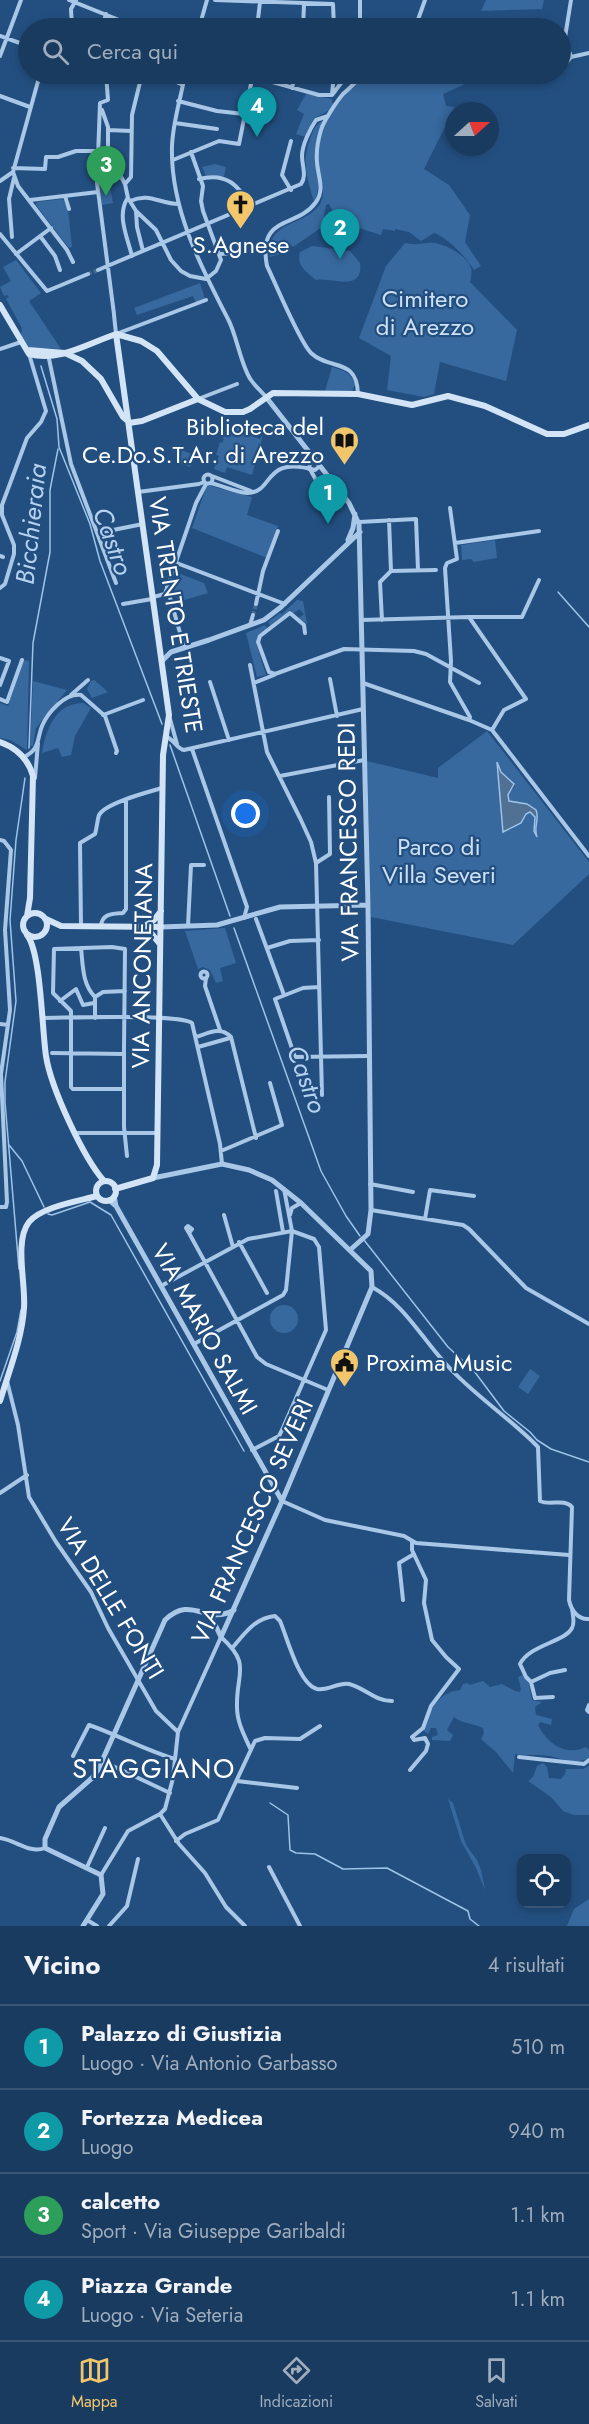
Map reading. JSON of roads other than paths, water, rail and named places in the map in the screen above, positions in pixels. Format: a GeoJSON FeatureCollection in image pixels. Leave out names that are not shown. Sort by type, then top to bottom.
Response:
{"type":"FeatureCollection","features":[{"type":"Feature","properties":{"kind":"main road"},"geometry":{"type":"LineString","coordinates":[[0,305],[28,352],[48,355],[65,353],[116,334],[141,341],[157,351],[198,399],[225,411],[243,412],[273,393],[358,394],[412,405],[448,396],[485,406],[547,434],[564,434],[589,425]]}},
{"type":"Feature","properties":{"kind":"main road","name":"VIA TRENTO E TRIESTE"},"geometry":{"type":"LineString","coordinates":[[116,334],[169,715]]}},
{"type":"Feature","properties":{"kind":"main road"},"geometry":{"type":"LineString","coordinates":[[65,353],[82,362],[101,379],[129,423],[142,421],[198,399]]}},
{"type":"Feature","properties":{"kind":"main road","name":"VIA ANCONETANA"},"geometry":{"type":"LineString","coordinates":[[153,1178],[157,1165],[158,1133],[162,788],[165,736],[169,715]]}},
{"type":"Feature","properties":{"kind":"main road"},"geometry":{"type":"LineString","coordinates":[[0,742],[23,757],[33,776],[30,898],[23,925],[35,950],[51,1077],[58,1097],[102,1182]]}},
{"type":"Feature","properties":{"kind":"main road"},"geometry":{"type":"LineString","coordinates":[[30,898],[35,912]]}},
{"type":"Feature","properties":{"kind":"main road"},"geometry":{"type":"LineString","coordinates":[[145,927],[158,916],[161,910]]}},
{"type":"Feature","properties":{"kind":"main road"},"geometry":{"type":"LineString","coordinates":[[27,916],[35,912],[61,926]]}},
{"type":"Feature","properties":{"kind":"main road"},"geometry":{"type":"LineString","coordinates":[[35,950],[47,925],[46,919]]}},
{"type":"Feature","properties":{"kind":"main road"},"geometry":{"type":"LineString","coordinates":[[27,935],[35,937],[61,926],[161,927]]}},
{"type":"Feature","properties":{"kind":"main road"},"geometry":{"type":"LineString","coordinates":[[145,927],[157,938],[161,946]]}},
{"type":"Feature","properties":{"kind":"main road"},"geometry":{"type":"LineString","coordinates":[[113,1195],[110,1182],[102,1182],[96,1189],[97,1196],[104,1201],[153,1178]]}},
{"type":"Feature","properties":{"kind":"main road"},"geometry":{"type":"LineString","coordinates":[[0,1401],[23,1323],[24,1291],[21,1246],[28,1224],[46,1211],[97,1196]]}},
{"type":"Feature","properties":{"kind":"street"},"geometry":{"type":"LineString","coordinates":[[0,56],[21,0]]}},
{"type":"Feature","properties":{"kind":"street"},"geometry":{"type":"LineString","coordinates":[[69,0],[115,18]]}},
{"type":"Feature","properties":{"kind":"street"},"geometry":{"type":"LineString","coordinates":[[202,18],[207,0]]}},
{"type":"Feature","properties":{"kind":"street"},"geometry":{"type":"LineString","coordinates":[[215,0],[333,4],[334,18]]}},
{"type":"Feature","properties":{"kind":"street"},"geometry":{"type":"LineString","coordinates":[[360,0],[360,18]]}},
{"type":"Feature","properties":{"kind":"street"},"geometry":{"type":"LineString","coordinates":[[419,18],[425,0]]}},
{"type":"Feature","properties":{"kind":"street"},"geometry":{"type":"LineString","coordinates":[[568,18],[571,0]]}},
{"type":"Feature","properties":{"kind":"street"},"geometry":{"type":"LineString","coordinates":[[71,18],[71,9],[75,1]]}},
{"type":"Feature","properties":{"kind":"street"},"geometry":{"type":"LineString","coordinates":[[258,18],[260,2]]}},
{"type":"Feature","properties":{"kind":"street"},"geometry":{"type":"LineString","coordinates":[[304,18],[306,2]]}},
{"type":"Feature","properties":{"kind":"street"},"geometry":{"type":"LineString","coordinates":[[105,18],[106,14]]}},
{"type":"Feature","properties":{"kind":"street"},"geometry":{"type":"LineString","coordinates":[[0,36],[18,42]]}},
{"type":"Feature","properties":{"kind":"street"},"geometry":{"type":"LineString","coordinates":[[571,57],[589,53]]}},
{"type":"Feature","properties":{"kind":"street"},"geometry":{"type":"LineString","coordinates":[[12,237],[9,199],[13,172],[37,84]]}},
{"type":"Feature","properties":{"kind":"street"},"geometry":{"type":"LineString","coordinates":[[100,105],[108,100],[107,84]]}},
{"type":"Feature","properties":{"kind":"street"},"geometry":{"type":"LineString","coordinates":[[125,184],[131,177],[131,131],[140,84]]}},
{"type":"Feature","properties":{"kind":"street"},"geometry":{"type":"LineString","coordinates":[[173,160],[219,141],[239,144],[250,84]]}},
{"type":"Feature","properties":{"kind":"street"},"geometry":{"type":"LineString","coordinates":[[281,84],[319,95],[332,95]]}},
{"type":"Feature","properties":{"kind":"street"},"geometry":{"type":"LineString","coordinates":[[292,88],[293,84]]}},
{"type":"Feature","properties":{"kind":"street"},"geometry":{"type":"LineString","coordinates":[[332,95],[333,84]]}},
{"type":"Feature","properties":{"kind":"street"},"geometry":{"type":"LineString","coordinates":[[332,95],[340,84]]}},
{"type":"Feature","properties":{"kind":"street"},"geometry":{"type":"LineString","coordinates":[[353,84],[340,97],[322,127],[318,144],[320,194],[315,204],[274,230],[267,244],[266,258],[267,266],[306,348],[319,359],[349,370],[356,378],[358,394]]}},
{"type":"Feature","properties":{"kind":"street"},"geometry":{"type":"LineString","coordinates":[[183,85],[178,101],[172,147],[175,187],[179,204],[206,279],[234,331],[250,379],[266,397]]}},
{"type":"Feature","properties":{"kind":"street"},"geometry":{"type":"LineString","coordinates":[[0,96],[31,107]]}},
{"type":"Feature","properties":{"kind":"street"},"geometry":{"type":"LineString","coordinates":[[178,101],[217,111],[244,114]]}},
{"type":"Feature","properties":{"kind":"street"},"geometry":{"type":"LineString","coordinates":[[100,105],[108,130],[108,153],[125,184],[129,200],[136,211],[156,230],[171,260],[181,271],[190,276],[206,279]]}},
{"type":"Feature","properties":{"kind":"street"},"geometry":{"type":"LineString","coordinates":[[100,105],[98,192],[116,334],[206,300]]}},
{"type":"Feature","properties":{"kind":"street"},"geometry":{"type":"LineString","coordinates":[[98,270],[242,211],[303,182],[302,155],[313,124],[321,117],[329,116]]}},
{"type":"Feature","properties":{"kind":"street"},"geometry":{"type":"LineString","coordinates":[[175,123],[217,129]]}},
{"type":"Feature","properties":{"kind":"street"},"geometry":{"type":"LineString","coordinates":[[108,130],[131,131]]}},
{"type":"Feature","properties":{"kind":"street"},"geometry":{"type":"LineString","coordinates":[[291,141],[285,156],[282,175],[291,189]]}},
{"type":"Feature","properties":{"kind":"street"},"geometry":{"type":"LineString","coordinates":[[0,181],[13,172],[45,169],[46,157],[58,157],[76,151],[98,151]]}},
{"type":"Feature","properties":{"kind":"street"},"geometry":{"type":"LineString","coordinates":[[191,152],[203,186],[201,201],[220,254],[220,266],[206,279]]}},
{"type":"Feature","properties":{"kind":"street"},"geometry":{"type":"LineString","coordinates":[[13,172],[29,200],[73,261]]}},
{"type":"Feature","properties":{"kind":"street"},"geometry":{"type":"LineString","coordinates":[[199,179],[214,176],[225,178],[243,193],[252,206]]}},
{"type":"Feature","properties":{"kind":"street"},"geometry":{"type":"LineString","coordinates":[[29,200],[98,192]]}},
{"type":"Feature","properties":{"kind":"street"},"geometry":{"type":"LineString","coordinates":[[65,196],[69,210]]}},
{"type":"Feature","properties":{"kind":"street"},"geometry":{"type":"LineString","coordinates":[[132,256],[123,222],[122,206],[129,200],[148,197],[165,203],[179,204]]}},
{"type":"Feature","properties":{"kind":"street"},"geometry":{"type":"LineString","coordinates":[[136,211],[143,251]]}},
{"type":"Feature","properties":{"kind":"street"},"geometry":{"type":"LineString","coordinates":[[239,216],[243,214],[242,211]]}},
{"type":"Feature","properties":{"kind":"street"},"geometry":{"type":"LineString","coordinates":[[221,218],[224,225]]}},
{"type":"Feature","properties":{"kind":"street"},"geometry":{"type":"LineString","coordinates":[[16,254],[51,228]]}},
{"type":"Feature","properties":{"kind":"street"},"geometry":{"type":"LineString","coordinates":[[0,234],[47,291],[88,274]]}},
{"type":"Feature","properties":{"kind":"street"},"geometry":{"type":"LineString","coordinates":[[40,236],[55,256],[60,270]]}},
{"type":"Feature","properties":{"kind":"street"},"geometry":{"type":"LineString","coordinates":[[220,254],[234,253]]}},
{"type":"Feature","properties":{"kind":"street"},"geometry":{"type":"LineString","coordinates":[[0,349],[21,342]]}},
{"type":"Feature","properties":{"kind":"street"},"geometry":{"type":"LineString","coordinates":[[0,588],[5,584],[14,554],[14,545],[2,514],[2,505],[27,438],[41,422],[46,411],[28,352]]}},
{"type":"Feature","properties":{"kind":"street"},"geometry":{"type":"LineString","coordinates":[[48,355],[71,464],[116,583]]}},
{"type":"Feature","properties":{"kind":"street"},"geometry":{"type":"LineString","coordinates":[[198,399],[237,384]]}},
{"type":"Feature","properties":{"kind":"street","name":"VIA FRANCESCO REDI"},"geometry":{"type":"LineString","coordinates":[[266,397],[350,503],[359,522],[360,532],[360,620],[368,905],[371,1210],[368,1233],[350,1250]]}},
{"type":"Feature","properties":{"kind":"street"},"geometry":{"type":"LineString","coordinates":[[118,407],[122,408],[126,403]]}},
{"type":"Feature","properties":{"kind":"street"},"geometry":{"type":"LineString","coordinates":[[314,459],[309,469],[317,482],[319,498]]}},
{"type":"Feature","properties":{"kind":"street"},"geometry":{"type":"LineString","coordinates":[[138,492],[207,483],[247,493],[260,488],[279,469],[295,465],[315,470],[320,466]]}},
{"type":"Feature","properties":{"kind":"street"},"geometry":{"type":"LineString","coordinates":[[207,483],[205,476],[212,476],[252,492]]}},
{"type":"Feature","properties":{"kind":"street"},"geometry":{"type":"LineString","coordinates":[[123,604],[165,594],[196,503],[212,476]]}},
{"type":"Feature","properties":{"kind":"street"},"geometry":{"type":"LineString","coordinates":[[450,508],[457,559],[447,563],[445,568],[450,617],[450,682],[470,717],[469,720]]}},
{"type":"Feature","properties":{"kind":"street"},"geometry":{"type":"LineString","coordinates":[[344,546],[354,528],[355,511]]}},
{"type":"Feature","properties":{"kind":"street"},"geometry":{"type":"LineString","coordinates":[[359,522],[416,519],[418,570]]}},
{"type":"Feature","properties":{"kind":"street"},"geometry":{"type":"LineString","coordinates":[[389,520],[391,571]]}},
{"type":"Feature","properties":{"kind":"street"},"geometry":{"type":"LineString","coordinates":[[98,533],[143,524]]}},
{"type":"Feature","properties":{"kind":"street"},"geometry":{"type":"LineString","coordinates":[[256,604],[263,571],[278,531]]}},
{"type":"Feature","properties":{"kind":"street"},"geometry":{"type":"LineString","coordinates":[[455,543],[539,531]]}},
{"type":"Feature","properties":{"kind":"street"},"geometry":{"type":"LineString","coordinates":[[160,649],[171,651],[264,620],[285,604],[360,532]]}},
{"type":"Feature","properties":{"kind":"street"},"geometry":{"type":"LineString","coordinates":[[344,546],[352,544],[360,551]]}},
{"type":"Feature","properties":{"kind":"street"},"geometry":{"type":"LineString","coordinates":[[174,562],[285,604]]}},
{"type":"Feature","properties":{"kind":"street"},"geometry":{"type":"LineString","coordinates":[[382,620],[380,582],[391,571],[436,570]]}},
{"type":"Feature","properties":{"kind":"street"},"geometry":{"type":"LineString","coordinates":[[360,620],[522,617],[539,580]]}},
{"type":"Feature","properties":{"kind":"street"},"geometry":{"type":"LineString","coordinates":[[167,586],[184,647]]}},
{"type":"Feature","properties":{"kind":"street"},"geometry":{"type":"LineString","coordinates":[[274,674],[269,672],[258,642],[260,636],[290,614],[304,625],[305,633]]}},
{"type":"Feature","properties":{"kind":"street"},"geometry":{"type":"LineString","coordinates":[[250,626],[253,615]]}},
{"type":"Feature","properties":{"kind":"street"},"geometry":{"type":"LineString","coordinates":[[468,617],[526,699],[504,710],[492,730]]}},
{"type":"Feature","properties":{"kind":"street"},"geometry":{"type":"LineString","coordinates":[[254,682],[337,651],[362,650],[414,651],[426,654],[479,683]]}},
{"type":"Feature","properties":{"kind":"street"},"geometry":{"type":"LineString","coordinates":[[162,661],[171,651]]}},
{"type":"Feature","properties":{"kind":"street"},"geometry":{"type":"LineString","coordinates":[[0,658],[9,661],[0,686]]}},
{"type":"Feature","properties":{"kind":"street"},"geometry":{"type":"LineString","coordinates":[[0,699],[7,702],[22,660]]}},
{"type":"Feature","properties":{"kind":"street"},"geometry":{"type":"LineString","coordinates":[[250,665],[267,752],[311,842],[316,863],[322,1095]]}},
{"type":"Feature","properties":{"kind":"street"},"geometry":{"type":"LineString","coordinates":[[330,679],[337,716]]}},
{"type":"Feature","properties":{"kind":"street"},"geometry":{"type":"LineString","coordinates":[[33,789],[39,740],[44,721],[64,699],[88,680]]}},
{"type":"Feature","properties":{"kind":"street"},"geometry":{"type":"LineString","coordinates":[[210,682],[229,740]]}},
{"type":"Feature","properties":{"kind":"street"},"geometry":{"type":"LineString","coordinates":[[363,683],[492,730],[589,856]]}},
{"type":"Feature","properties":{"kind":"street"},"geometry":{"type":"LineString","coordinates":[[70,695],[81,695],[103,715],[116,753]]}},
{"type":"Feature","properties":{"kind":"street"},"geometry":{"type":"LineString","coordinates":[[103,715],[143,700]]}},
{"type":"Feature","properties":{"kind":"street"},"geometry":{"type":"LineString","coordinates":[[284,995],[257,916],[248,907],[192,749],[364,709]]}},
{"type":"Feature","properties":{"kind":"street","name":"VIA TRENTO E TRIESTE"},"geometry":{"type":"LineString","coordinates":[[169,715],[177,745],[180,749],[192,749]]}},
{"type":"Feature","properties":{"kind":"street"},"geometry":{"type":"LineString","coordinates":[[165,736],[177,745]]}},
{"type":"Feature","properties":{"kind":"street"},"geometry":{"type":"LineString","coordinates":[[23,757],[32,752],[39,740]]}},
{"type":"Feature","properties":{"kind":"street"},"geometry":{"type":"LineString","coordinates":[[23,757],[38,757]]}},
{"type":"Feature","properties":{"kind":"street"},"geometry":{"type":"LineString","coordinates":[[280,776],[364,760]]}},
{"type":"Feature","properties":{"kind":"street"},"geometry":{"type":"LineString","coordinates":[[81,926],[80,843],[95,834],[98,817],[103,811],[126,800],[162,788]]}},
{"type":"Feature","properties":{"kind":"street"},"geometry":{"type":"LineString","coordinates":[[316,863],[330,854],[329,798]]}},
{"type":"Feature","properties":{"kind":"street"},"geometry":{"type":"LineString","coordinates":[[101,926],[105,916],[123,913],[126,909],[126,800]]}},
{"type":"Feature","properties":{"kind":"street"},"geometry":{"type":"LineString","coordinates":[[0,840],[4,841],[11,850],[5,930],[10,991],[1,1074],[8,1202],[6,1207],[0,1207]]}},
{"type":"Feature","properties":{"kind":"street"},"geometry":{"type":"LineString","coordinates":[[188,926],[191,865],[204,865]]}},
{"type":"Feature","properties":{"kind":"street"},"geometry":{"type":"LineString","coordinates":[[161,927],[218,925],[257,916],[280,907],[368,905]]}},
{"type":"Feature","properties":{"kind":"street"},"geometry":{"type":"LineString","coordinates":[[243,919],[248,907]]}},
{"type":"Feature","properties":{"kind":"street"},"geometry":{"type":"LineString","coordinates":[[267,948],[290,941],[319,940]]}},
{"type":"Feature","properties":{"kind":"street"},"geometry":{"type":"LineString","coordinates":[[81,948],[86,982],[89,991],[95,997]]}},
{"type":"Feature","properties":{"kind":"street"},"geometry":{"type":"LineString","coordinates":[[124,1089],[72,1089],[71,1010],[53,993],[54,949],[125,949],[124,1133],[127,1156]]}},
{"type":"Feature","properties":{"kind":"street"},"geometry":{"type":"LineString","coordinates":[[204,977],[220,1030]]}},
{"type":"Feature","properties":{"kind":"street"},"geometry":{"type":"LineString","coordinates":[[319,987],[303,988],[275,999],[295,1057],[368,1056]]}},
{"type":"Feature","properties":{"kind":"street"},"geometry":{"type":"LineString","coordinates":[[60,1001],[76,989],[83,1005],[94,1003]]}},
{"type":"Feature","properties":{"kind":"street"},"geometry":{"type":"LineString","coordinates":[[95,1018],[95,997],[103,992],[125,991]]}},
{"type":"Feature","properties":{"kind":"street"},"geometry":{"type":"LineString","coordinates":[[42,1018],[160,1018],[188,1020],[192,1023],[222,1164]]}},
{"type":"Feature","properties":{"kind":"street"},"geometry":{"type":"LineString","coordinates":[[0,1024],[8,1024]]}},
{"type":"Feature","properties":{"kind":"street"},"geometry":{"type":"LineString","coordinates":[[196,1037],[220,1030],[225,1031],[231,1037],[256,1138]]}},
{"type":"Feature","properties":{"kind":"street"},"geometry":{"type":"LineString","coordinates":[[198,1047],[231,1037]]}},
{"type":"Feature","properties":{"kind":"street"},"geometry":{"type":"LineString","coordinates":[[52,1053],[124,1054]]}},
{"type":"Feature","properties":{"kind":"street"},"geometry":{"type":"LineString","coordinates":[[221,1151],[282,1125],[270,1083]]}},
{"type":"Feature","properties":{"kind":"street"},"geometry":{"type":"LineString","coordinates":[[76,1133],[158,1133]]}},
{"type":"Feature","properties":{"kind":"street"},"geometry":{"type":"LineString","coordinates":[[153,1178],[222,1164],[249,1170],[284,1188],[371,1271],[372,1287],[399,1306],[446,1365],[538,1446],[540,1501],[570,1504],[572,1507],[568,1585],[573,1623],[569,1632],[545,1643],[521,1660],[521,1670],[531,1682],[536,1698],[553,1697]]}},
{"type":"Feature","properties":{"kind":"street"},"geometry":{"type":"LineString","coordinates":[[369,1184],[413,1192]]}},
{"type":"Feature","properties":{"kind":"street"},"geometry":{"type":"LineString","coordinates":[[194,1344],[283,1295],[286,1290],[292,1231],[284,1188]]}},
{"type":"Feature","properties":{"kind":"street"},"geometry":{"type":"LineString","coordinates":[[425,1219],[430,1190],[474,1196]]}},
{"type":"Feature","properties":{"kind":"street"},"geometry":{"type":"LineString","coordinates":[[276,1191],[283,1232]]}},
{"type":"Feature","properties":{"kind":"street","name":"VIA MARIO SALMI"},"geometry":{"type":"LineString","coordinates":[[113,1195],[116,1206],[282,1501]]}},
{"type":"Feature","properties":{"kind":"street"},"geometry":{"type":"LineString","coordinates":[[287,1203],[294,1197]]}},
{"type":"Feature","properties":{"kind":"street"},"geometry":{"type":"LineString","coordinates":[[290,1215],[294,1206],[294,1197]]}},
{"type":"Feature","properties":{"kind":"street"},"geometry":{"type":"LineString","coordinates":[[294,1206],[301,1203]]}},
{"type":"Feature","properties":{"kind":"street"},"geometry":{"type":"LineString","coordinates":[[371,1210],[463,1225],[526,1288],[589,1324]]}},
{"type":"Feature","properties":{"kind":"street"},"geometry":{"type":"LineString","coordinates":[[224,1215],[233,1247]]}},
{"type":"Feature","properties":{"kind":"street"},"geometry":{"type":"LineString","coordinates":[[161,1286],[239,1242],[292,1231],[314,1239],[319,1247],[322,1290],[327,1315],[324,1336],[279,1436],[252,1450]]}},
{"type":"Feature","properties":{"kind":"street"},"geometry":{"type":"LineString","coordinates":[[189,1233],[259,1359],[304,1381],[329,1390]]}},
{"type":"Feature","properties":{"kind":"street"},"geometry":{"type":"LineString","coordinates":[[239,1242],[267,1293]]}},
{"type":"Feature","properties":{"kind":"street","name":"VIA FRANCESCO SEVERI"},"geometry":{"type":"LineString","coordinates":[[160,1814],[165,1809],[170,1793],[178,1732],[235,1610],[372,1287]]}},
{"type":"Feature","properties":{"kind":"street","name":"VIA DELLE FONTI"},"geometry":{"type":"LineString","coordinates":[[7,1381],[13,1400],[29,1497],[56,1542],[91,1592],[108,1628],[156,1710],[178,1732]]}},
{"type":"Feature","properties":{"kind":"street"},"geometry":{"type":"LineString","coordinates":[[0,1493],[27,1475]]}},
{"type":"Feature","properties":{"kind":"street"},"geometry":{"type":"LineString","coordinates":[[282,1501],[325,1520],[404,1536],[412,1542],[569,1555]]}},
{"type":"Feature","properties":{"kind":"street"},"geometry":{"type":"LineString","coordinates":[[410,1770],[426,1751],[428,1744],[425,1738],[414,1740],[412,1737],[423,1728],[431,1706],[459,1669],[432,1640],[424,1603],[426,1580],[414,1554],[412,1542]]}},
{"type":"Feature","properties":{"kind":"street"},"geometry":{"type":"LineString","coordinates":[[403,1600],[399,1563],[414,1554]]}},
{"type":"Feature","properties":{"kind":"street"},"geometry":{"type":"LineString","coordinates":[[45,1848],[45,1839],[59,1807],[92,1778],[162,1626],[171,1615],[189,1609],[201,1611],[228,1624]]}},
{"type":"Feature","properties":{"kind":"street"},"geometry":{"type":"LineString","coordinates":[[572,1609],[582,1619],[589,1619]]}},
{"type":"Feature","properties":{"kind":"street"},"geometry":{"type":"LineString","coordinates":[[217,1619],[235,1610]]}},
{"type":"Feature","properties":{"kind":"street"},"geometry":{"type":"LineString","coordinates":[[233,1647],[253,1624],[261,1619],[274,1616],[280,1621],[300,1672],[308,1684],[322,1689],[347,1684],[366,1690],[382,1701],[392,1701]]}},
{"type":"Feature","properties":{"kind":"street"},"geometry":{"type":"LineString","coordinates":[[217,1619],[221,1637],[233,1647],[240,1667],[238,1714],[242,1731],[250,1748]]}},
{"type":"Feature","properties":{"kind":"street"},"geometry":{"type":"LineString","coordinates":[[531,1682],[550,1673],[565,1670]]}},
{"type":"Feature","properties":{"kind":"street"},"geometry":{"type":"LineString","coordinates":[[589,1705],[587,1710],[589,1712]]}},
{"type":"Feature","properties":{"kind":"street"},"geometry":{"type":"LineString","coordinates":[[73,1756],[89,1725],[159,1755],[176,1759]]}},
{"type":"Feature","properties":{"kind":"street"},"geometry":{"type":"LineString","coordinates":[[176,1841],[185,1834],[218,1820],[250,1748],[255,1742],[265,1738],[300,1739],[320,1726]]}},
{"type":"Feature","properties":{"kind":"street"},"geometry":{"type":"LineString","coordinates":[[519,1757],[584,1764],[589,1760]]}},
{"type":"Feature","properties":{"kind":"street"},"geometry":{"type":"LineString","coordinates":[[100,1760],[170,1793]]}},
{"type":"Feature","properties":{"kind":"street"},"geometry":{"type":"LineString","coordinates":[[237,1781],[297,1788]]}},
{"type":"Feature","properties":{"kind":"street"},"geometry":{"type":"LineString","coordinates":[[97,1926],[85,1923],[103,1894],[102,1875],[128,1831],[160,1814],[176,1841],[205,1873],[226,1907],[245,1926]]}},
{"type":"Feature","properties":{"kind":"street"},"geometry":{"type":"LineString","coordinates":[[87,1868],[105,1828]]}},
{"type":"Feature","properties":{"kind":"street"},"geometry":{"type":"LineString","coordinates":[[0,1838],[16,1841],[34,1850],[45,1848],[102,1875]]}},
{"type":"Feature","properties":{"kind":"street"},"geometry":{"type":"LineString","coordinates":[[109,1926],[127,1906],[138,1859]]}},
{"type":"Feature","properties":{"kind":"street"},"geometry":{"type":"LineString","coordinates":[[268,1867],[300,1926]]}},
{"type":"Feature","properties":{"kind":"waterway","name":"Castro"},"geometry":{"type":"LineString","coordinates":[[41,366],[57,419],[59,447],[90,524],[100,561],[162,724]]}},
{"type":"Feature","properties":{"kind":"waterway","name":"Bicchieraia"},"geometry":{"type":"LineString","coordinates":[[29,748],[33,643],[50,552],[50,490],[58,449]]}},
{"type":"Feature","properties":{"kind":"waterway"},"geometry":{"type":"LineString","coordinates":[[558,592],[589,627]]}},
{"type":"Feature","properties":{"kind":"waterway","name":"Castro"},"geometry":{"type":"LineString","coordinates":[[170,745],[230,916]]}},
{"type":"Feature","properties":{"kind":"waterway","name":"Bicchieraia"},"geometry":{"type":"LineString","coordinates":[[19,1269],[5,1082],[16,1001],[10,920],[16,840],[25,778]]}},
{"type":"Feature","properties":{"kind":"waterway","name":"Castro"},"geometry":{"type":"LineString","coordinates":[[234,928],[321,1171],[360,1236]]}},
{"type":"Feature","properties":{"kind":"waterway"},"geometry":{"type":"LineString","coordinates":[[9,1145],[22,1161],[44,1207]]}},
{"type":"Feature","properties":{"kind":"waterway"},"geometry":{"type":"LineString","coordinates":[[48,1214],[52,1215],[90,1202],[111,1215],[244,1451]]}},
{"type":"Feature","properties":{"kind":"waterway","name":"Castro"},"geometry":{"type":"LineString","coordinates":[[364,1240],[448,1347],[474,1371],[504,1411],[537,1440],[551,1449],[589,1462]]}},
{"type":"Feature","properties":{"kind":"waterway","name":"Bicchieraia"},"geometry":{"type":"LineString","coordinates":[[0,1381],[17,1332],[21,1310]]}},
{"type":"Feature","properties":{"kind":"waterway"},"geometry":{"type":"LineString","coordinates":[[270,1803],[288,1815],[290,1850],[296,1853],[315,1854],[343,1869],[387,1868],[468,1911],[470,1919],[479,1926]]}},
{"type":"Feature","properties":{"kind":"tunnel"},"geometry":{"type":"LineString","coordinates":[[88,274],[98,270]]}},
{"type":"Feature","properties":{"kind":"tunnel"},"geometry":{"type":"LineString","coordinates":[[253,615],[256,604]]}},
{"type":"Feature","properties":{"kind":"place","name":"Piazza Grande"},"geometry":{"type":"Point","coordinates":[257,137]}},
{"type":"Feature","properties":{"kind":"place","name":"calcetto"},"geometry":{"type":"Point","coordinates":[106,196]}},
{"type":"Feature","properties":{"kind":"place","name":"S.Agnese"},"geometry":{"type":"Point","coordinates":[241,230]}},
{"type":"Feature","properties":{"kind":"place","name":"Fortezza Medicea"},"geometry":{"type":"Point","coordinates":[340,259]}},
{"type":"Feature","properties":{"kind":"place","name":"Biblioteca del Ce.Do.S.T.Ar. di Arezzo"},"geometry":{"type":"Point","coordinates":[345,466]}},
{"type":"Feature","properties":{"kind":"place","name":"Palazzo di Giustizia"},"geometry":{"type":"Point","coordinates":[328,524]}},
{"type":"Feature","properties":{"kind":"place","name":"Proxima Music"},"geometry":{"type":"Point","coordinates":[345,1388]}},
{"type":"Feature","properties":{"kind":"district","name":"STAGGIANO"},"geometry":{"type":"Point","coordinates":[154,1768]}},
{"type":"Feature","properties":{"kind":"park label","name":"Cimitero di Arezzo"},"geometry":{"type":"Point","coordinates":[425,312]}},
{"type":"Feature","properties":{"kind":"park label","name":"Parco di Villa Severi"},"geometry":{"type":"Point","coordinates":[439,860]}}]}
